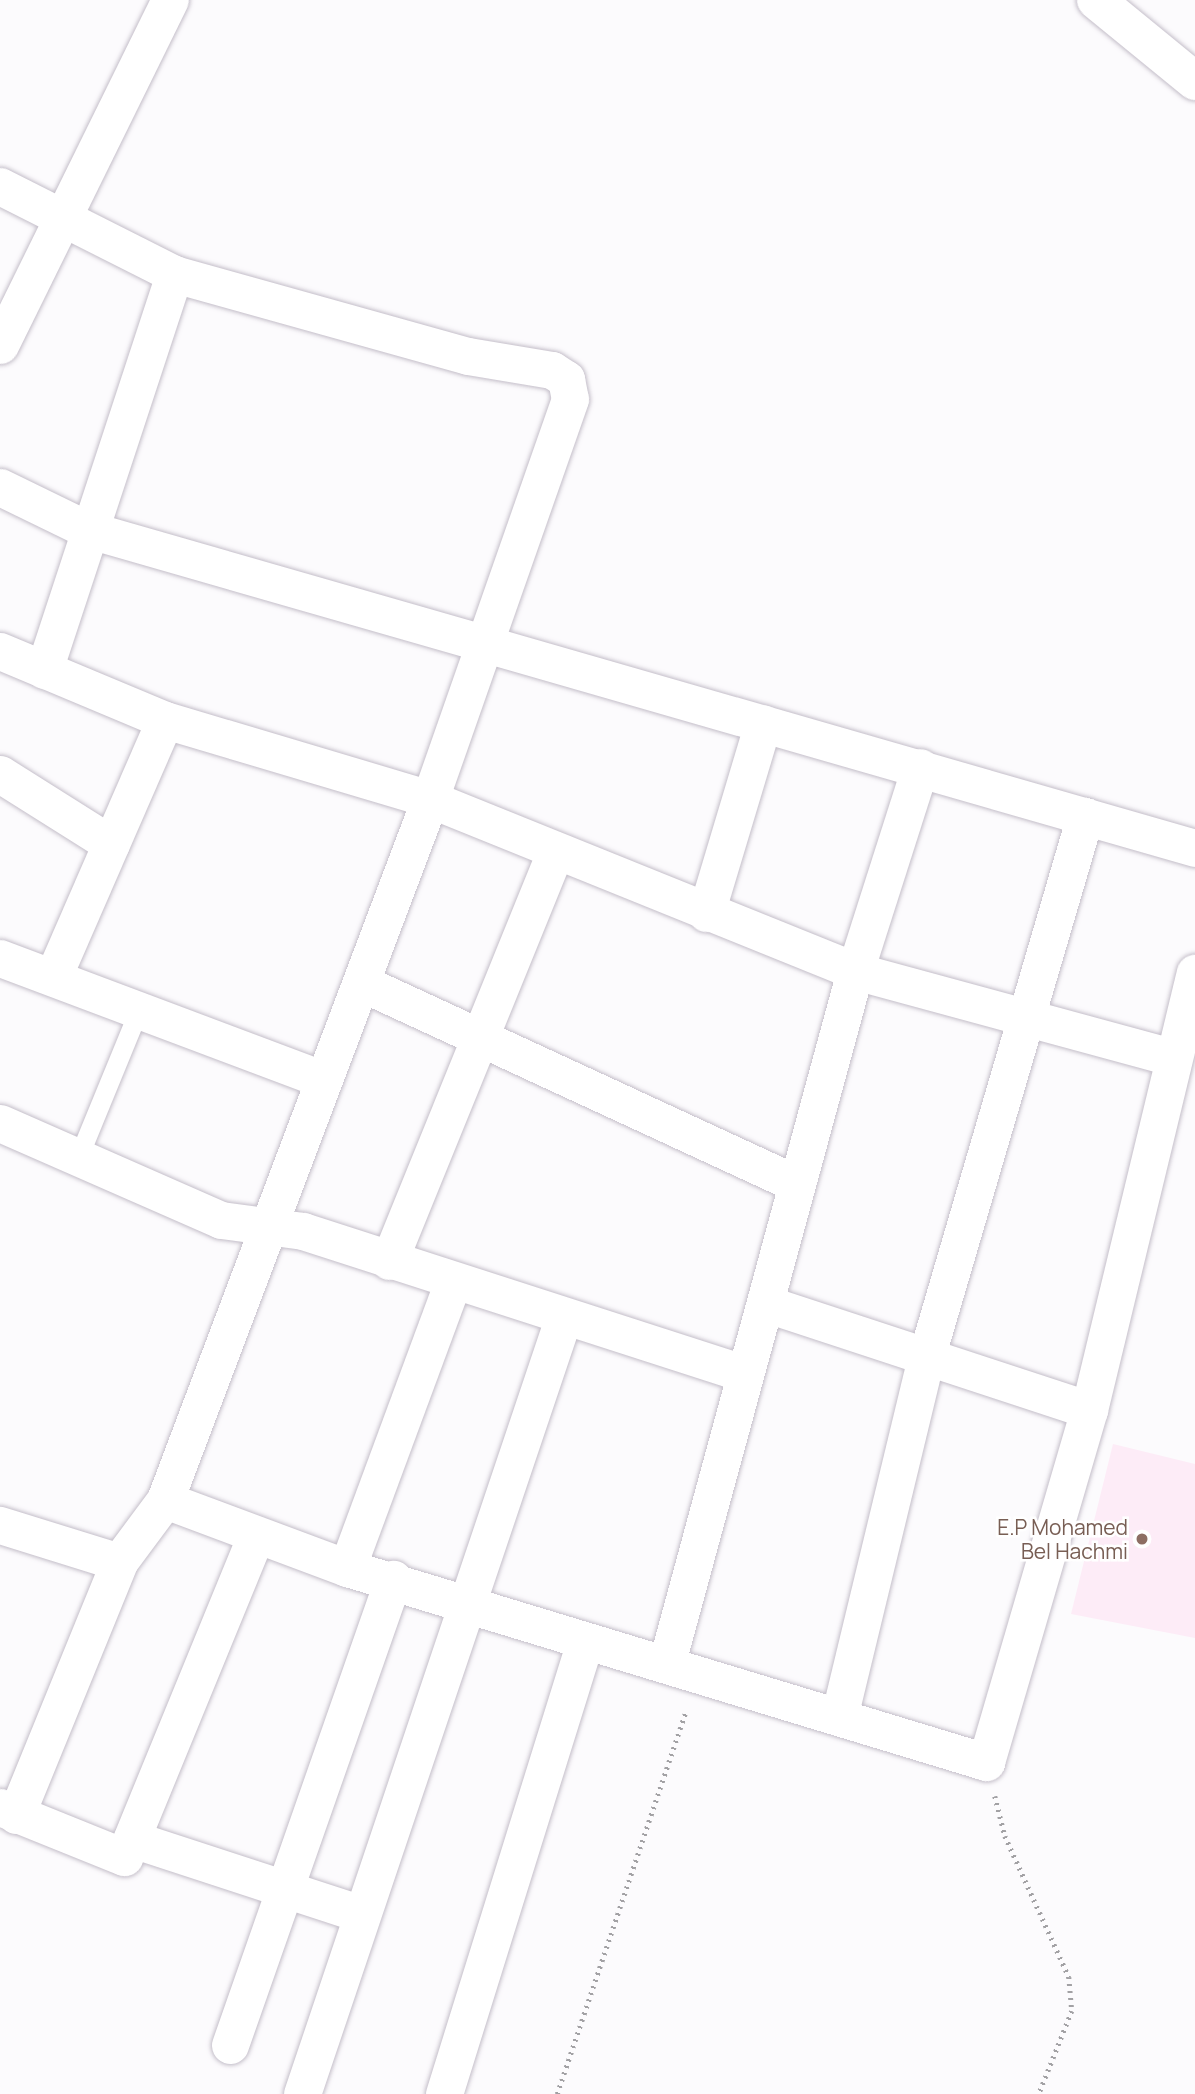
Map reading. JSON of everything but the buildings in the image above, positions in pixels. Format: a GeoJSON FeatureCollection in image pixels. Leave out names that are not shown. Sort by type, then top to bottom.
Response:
{"type":"FeatureCollection","features":[{"type":"Feature","properties":{"kind":"street"},"geometry":{"type":"LineString","coordinates":[[0,345],[170,0]]}},
{"type":"Feature","properties":{"kind":"street"},"geometry":{"type":"LineString","coordinates":[[1096,0],[1195,81]]}},
{"type":"Feature","properties":{"kind":"street"},"geometry":{"type":"LineString","coordinates":[[0,187],[61,220],[174,274],[468,356],[552,370],[566,379],[570,400],[430,799],[362,983],[320,1078],[263,1228],[165,1500],[118,1562],[8,1811],[121,1857],[132,1839],[255,1538]]}},
{"type":"Feature","properties":{"kind":"street"},"geometry":{"type":"LineString","coordinates":[[44,670],[86,529],[174,274]]}},
{"type":"Feature","properties":{"kind":"street"},"geometry":{"type":"LineString","coordinates":[[0,486],[86,529],[485,646],[920,767],[1195,848]]}},
{"type":"Feature","properties":{"kind":"street"},"geometry":{"type":"LineString","coordinates":[[0,651],[165,720],[430,799],[555,853],[855,971],[1022,1020],[1171,1057]]}},
{"type":"Feature","properties":{"kind":"street"},"geometry":{"type":"LineString","coordinates":[[53,977],[165,720]]}},
{"type":"Feature","properties":{"kind":"street"},"geometry":{"type":"LineString","coordinates":[[706,913],[763,723]]}},
{"type":"Feature","properties":{"kind":"street"},"geometry":{"type":"LineString","coordinates":[[683,1667],[743,1373],[767,1304],[855,971],[920,767]]}},
{"type":"Feature","properties":{"kind":"street"},"geometry":{"type":"LineString","coordinates":[[0,774],[111,844]]}},
{"type":"Feature","properties":{"kind":"street"},"geometry":{"type":"LineString","coordinates":[[839,1717],[926,1358],[1022,1020],[1085,816]]}},
{"type":"Feature","properties":{"kind":"street"},"geometry":{"type":"LineString","coordinates":[[389,1261],[555,853]]}},
{"type":"Feature","properties":{"kind":"street"},"geometry":{"type":"LineString","coordinates":[[0,958],[320,1078]]}},
{"type":"Feature","properties":{"kind":"street"},"geometry":{"type":"LineString","coordinates":[[165,1500],[255,1538],[346,1568],[393,1579],[585,1642],[683,1667],[986,1762],[1089,1410],[1171,1057],[1195,973]]}},
{"type":"Feature","properties":{"kind":"street"},"geometry":{"type":"LineString","coordinates":[[362,983],[478,1039],[797,1184]]}},
{"type":"Feature","properties":{"kind":"street"},"geometry":{"type":"LineString","coordinates":[[0,1123],[221,1220],[263,1228],[303,1231],[389,1261],[743,1373]]}},
{"type":"Feature","properties":{"kind":"street"},"geometry":{"type":"LineString","coordinates":[[346,1568],[453,1281]]}},
{"type":"Feature","properties":{"kind":"street"},"geometry":{"type":"LineString","coordinates":[[767,1304],[1089,1410]]}},
{"type":"Feature","properties":{"kind":"street"},"geometry":{"type":"LineString","coordinates":[[302,2094],[564,1316]]}},
{"type":"Feature","properties":{"kind":"street"},"geometry":{"type":"LineString","coordinates":[[0,1525],[118,1562]]}},
{"type":"Feature","properties":{"kind":"street"},"geometry":{"type":"LineString","coordinates":[[230,2045],[393,1579]]}},
{"type":"Feature","properties":{"kind":"street"},"geometry":{"type":"LineString","coordinates":[[444,2094],[585,1642]]}},
{"type":"Feature","properties":{"kind":"street"},"geometry":{"type":"LineString","coordinates":[[132,1839],[283,1891],[361,1914]]}},
{"type":"Feature","properties":{"kind":"lane"},"geometry":{"type":"LineString","coordinates":[[78,1158],[139,1009]]}},
{"type":"Feature","properties":{"kind":"path"},"geometry":{"type":"LineString","coordinates":[[556,2094],[683,1667]]}},
{"type":"Feature","properties":{"kind":"path"},"geometry":{"type":"LineString","coordinates":[[986,1762],[1005,1836],[1069,1977],[1072,2011],[1040,2094]]}},
{"type":"Feature","properties":{"kind":"shaded area","name":"E.P Mohamed Bel Hachmi"},"geometry":{"type":"Polygon","coordinates":[[[1113,1444],[1195,1464],[1195,1638],[1071,1614],[1113,1444]]]}},
{"type":"Feature","properties":{"kind":"place","name":"E.P Mohamed Bel Hachmi"},"geometry":{"type":"Point","coordinates":[1142,1539]}}]}
